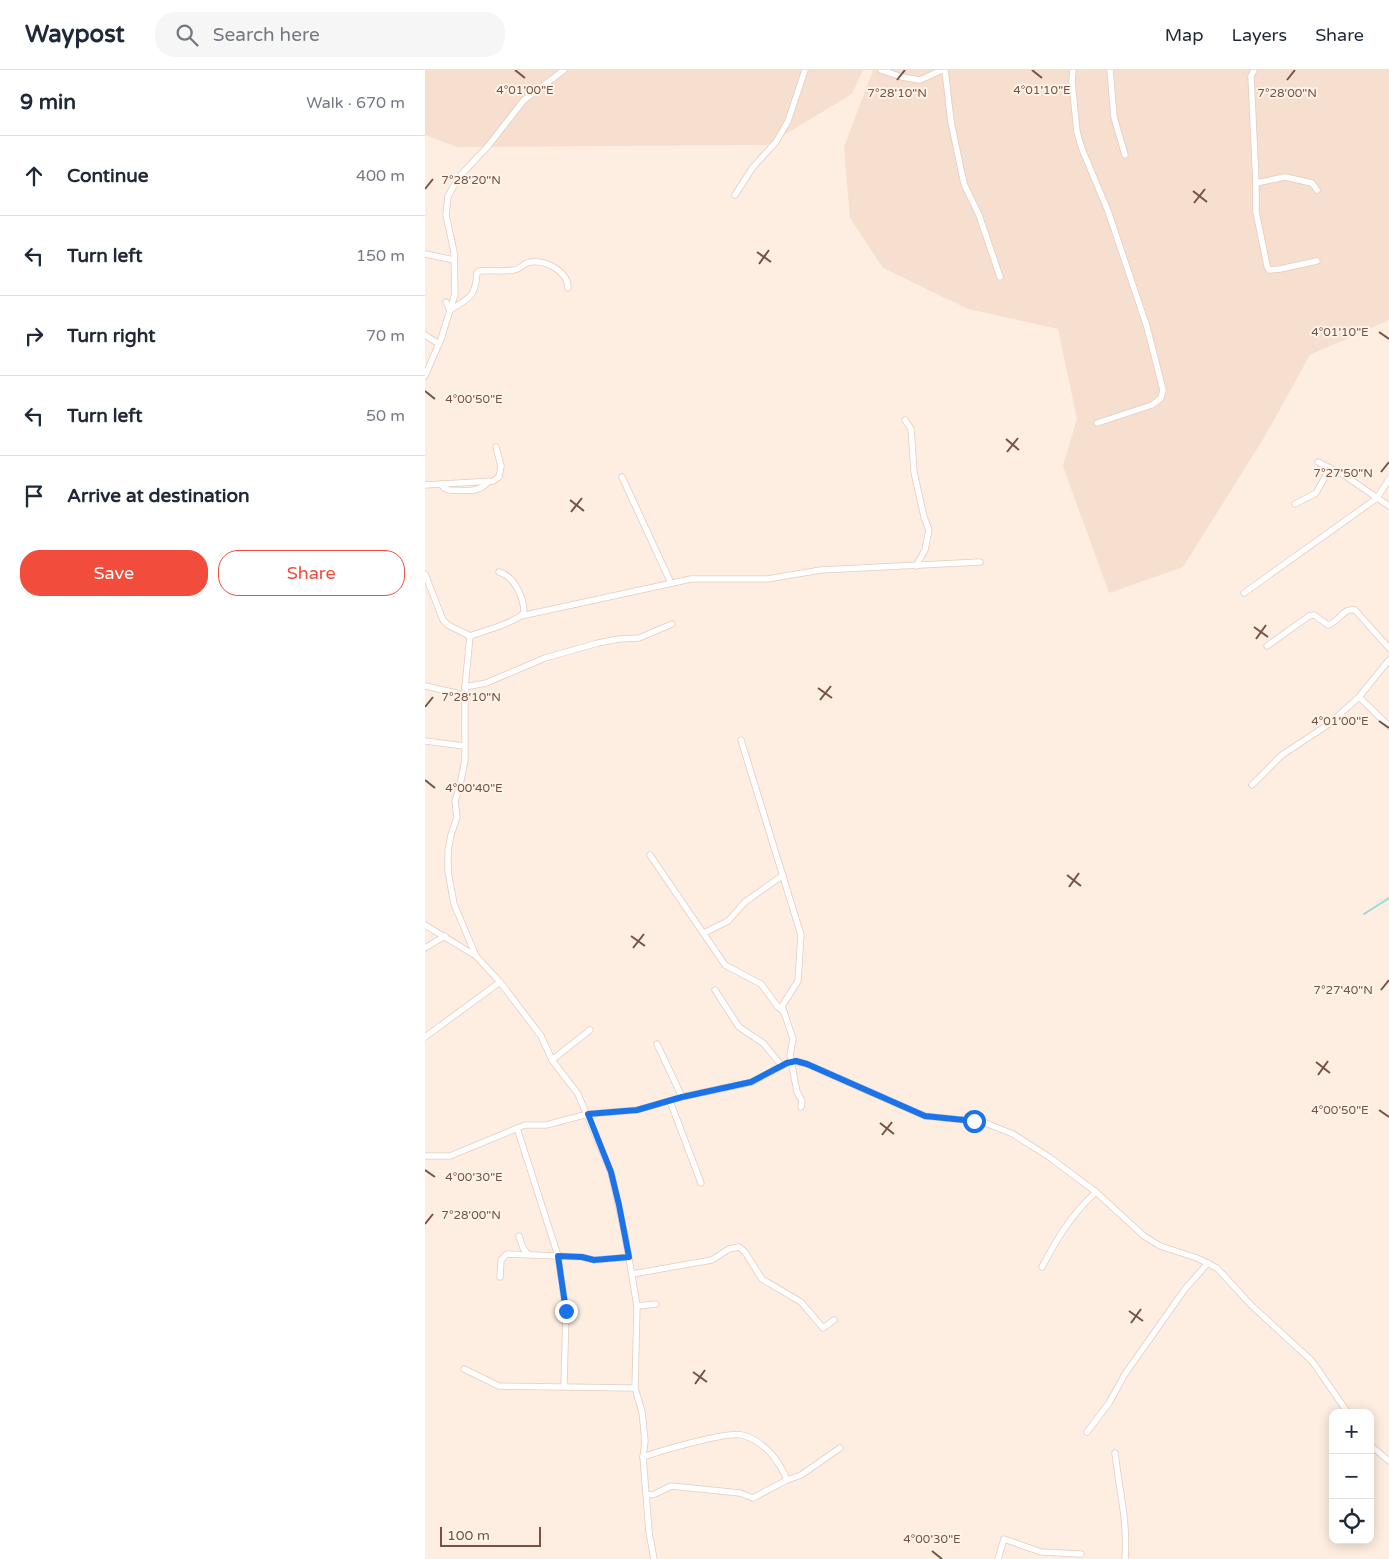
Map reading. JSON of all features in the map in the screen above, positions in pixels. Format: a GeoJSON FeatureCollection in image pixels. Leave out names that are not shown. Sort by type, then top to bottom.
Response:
{"type":"FeatureCollection","features":[{"type":"Feature","properties":{"kind":"street"},"geometry":{"type":"LineString","coordinates":[[425,376],[439,344],[455,294],[455,252],[446,215],[447,196],[459,177],[488,146],[524,100],[563,70]]}},
{"type":"Feature","properties":{"kind":"street"},"geometry":{"type":"LineString","coordinates":[[735,195],[753,167],[776,142],[789,121],[805,70]]}},
{"type":"Feature","properties":{"kind":"street"},"geometry":{"type":"LineString","coordinates":[[881,70],[902,77],[920,80],[944,70],[951,122],[964,184],[979,215],[1000,277]]}},
{"type":"Feature","properties":{"kind":"street"},"geometry":{"type":"LineString","coordinates":[[1073,70],[1072,82],[1077,132],[1082,149],[1108,211],[1142,312],[1163,390],[1161,398],[1152,405],[1097,423]]}},
{"type":"Feature","properties":{"kind":"street"},"geometry":{"type":"LineString","coordinates":[[1110,70],[1114,118],[1125,154]]}},
{"type":"Feature","properties":{"kind":"street"},"geometry":{"type":"LineString","coordinates":[[1254,70],[1251,76],[1257,218],[1267,266],[1269,270],[1280,269],[1317,261]]}},
{"type":"Feature","properties":{"kind":"street"},"geometry":{"type":"LineString","coordinates":[[1256,183],[1285,177],[1312,183],[1317,190]]}},
{"type":"Feature","properties":{"kind":"street"},"geometry":{"type":"LineString","coordinates":[[425,254],[454,260]]}},
{"type":"Feature","properties":{"kind":"street"},"geometry":{"type":"LineString","coordinates":[[450,310],[471,297],[474,293],[477,284],[477,273],[479,271],[517,270],[524,264],[533,261],[559,270],[568,282],[569,288]]}},
{"type":"Feature","properties":{"kind":"street"},"geometry":{"type":"LineString","coordinates":[[446,302],[450,310]]}},
{"type":"Feature","properties":{"kind":"street"},"geometry":{"type":"LineString","coordinates":[[425,335],[439,344]]}},
{"type":"Feature","properties":{"kind":"street"},"geometry":{"type":"LineString","coordinates":[[425,359],[431,364]]}},
{"type":"Feature","properties":{"kind":"street"},"geometry":{"type":"LineString","coordinates":[[905,420],[911,429],[914,472],[924,517],[929,530],[925,550],[915,566]]}},
{"type":"Feature","properties":{"kind":"street"},"geometry":{"type":"LineString","coordinates":[[425,485],[441,484],[449,490],[481,489],[488,482],[499,477],[501,466],[496,447]]}},
{"type":"Feature","properties":{"kind":"street"},"geometry":{"type":"LineString","coordinates":[[1319,462],[1344,475],[1389,506]]}},
{"type":"Feature","properties":{"kind":"street"},"geometry":{"type":"LineString","coordinates":[[1295,504],[1316,493],[1330,468]]}},
{"type":"Feature","properties":{"kind":"street"},"geometry":{"type":"LineString","coordinates":[[622,477],[671,582]]}},
{"type":"Feature","properties":{"kind":"street"},"geometry":{"type":"LineString","coordinates":[[1243,593],[1377,498],[1389,479]]}},
{"type":"Feature","properties":{"kind":"street"},"geometry":{"type":"LineString","coordinates":[[425,574],[443,620],[448,625],[470,636],[521,616],[691,578],[767,579],[821,570],[981,562]]}},
{"type":"Feature","properties":{"kind":"street"},"geometry":{"type":"LineString","coordinates":[[499,572],[512,580],[521,596],[524,613],[521,616]]}},
{"type":"Feature","properties":{"kind":"street"},"geometry":{"type":"LineString","coordinates":[[1267,646],[1309,616],[1314,615],[1328,625],[1334,623],[1349,609],[1355,610],[1389,648]]}},
{"type":"Feature","properties":{"kind":"street"},"geometry":{"type":"LineString","coordinates":[[465,688],[487,683],[545,658],[598,643],[639,638],[672,624]]}},
{"type":"Feature","properties":{"kind":"street"},"geometry":{"type":"LineString","coordinates":[[470,636],[465,688],[465,760],[455,801],[457,818],[448,850],[448,871],[454,904],[476,956]]}},
{"type":"Feature","properties":{"kind":"street"},"geometry":{"type":"LineString","coordinates":[[1252,785],[1282,755],[1329,724],[1359,698],[1389,660]]}},
{"type":"Feature","properties":{"kind":"street"},"geometry":{"type":"LineString","coordinates":[[425,686],[465,695]]}},
{"type":"Feature","properties":{"kind":"street"},"geometry":{"type":"LineString","coordinates":[[1359,698],[1389,726]]}},
{"type":"Feature","properties":{"kind":"street"},"geometry":{"type":"LineString","coordinates":[[741,740],[801,935],[798,981],[782,1006],[793,1039],[790,1055],[791,1064],[797,1092],[802,1101],[801,1107]]}},
{"type":"Feature","properties":{"kind":"street"},"geometry":{"type":"LineString","coordinates":[[425,741],[464,746]]}},
{"type":"Feature","properties":{"kind":"street"},"geometry":{"type":"LineString","coordinates":[[650,855],[725,965],[761,984],[777,1008],[784,1012]]}},
{"type":"Feature","properties":{"kind":"street"},"geometry":{"type":"LineString","coordinates":[[703,933],[728,920],[745,902],[783,875]]}},
{"type":"Feature","properties":{"kind":"street"},"geometry":{"type":"LineString","coordinates":[[425,925],[476,956],[500,982],[541,1036],[552,1060],[578,1094],[611,1172],[619,1205],[637,1306],[635,1388],[642,1412],[645,1441],[643,1457],[649,1532],[654,1559]]}},
{"type":"Feature","properties":{"kind":"street"},"geometry":{"type":"LineString","coordinates":[[425,948],[445,936]]}},
{"type":"Feature","properties":{"kind":"street"},"geometry":{"type":"LineString","coordinates":[[425,1037],[500,982]]}},
{"type":"Feature","properties":{"kind":"street"},"geometry":{"type":"LineString","coordinates":[[715,990],[739,1028],[763,1044],[782,1066]]}},
{"type":"Feature","properties":{"kind":"street"},"geometry":{"type":"LineString","coordinates":[[552,1060],[591,1030]]}},
{"type":"Feature","properties":{"kind":"street"},"geometry":{"type":"LineString","coordinates":[[657,1044],[682,1097]]}},
{"type":"Feature","properties":{"kind":"street"},"geometry":{"type":"LineString","coordinates":[[425,1156],[450,1156],[525,1125],[546,1126],[588,1114],[637,1110],[682,1097],[751,1082],[792,1062],[796,1061],[807,1064],[925,1116],[990,1124],[1013,1134],[1049,1157],[1096,1192],[1144,1236],[1160,1246],[1208,1263],[1225,1276],[1252,1306],[1312,1361],[1345,1409]]}},
{"type":"Feature","properties":{"kind":"street"},"geometry":{"type":"LineString","coordinates":[[669,1101],[701,1183]]}},
{"type":"Feature","properties":{"kind":"street"},"geometry":{"type":"LineString","coordinates":[[517,1128],[558,1256],[566,1311],[564,1386]]}},
{"type":"Feature","properties":{"kind":"street"},"geometry":{"type":"LineString","coordinates":[[1042,1267],[1062,1230],[1081,1205],[1096,1192]]}},
{"type":"Feature","properties":{"kind":"street"},"geometry":{"type":"LineString","coordinates":[[519,1236],[527,1254]]}},
{"type":"Feature","properties":{"kind":"street"},"geometry":{"type":"LineString","coordinates":[[632,1274],[713,1260],[729,1249],[739,1247],[745,1252],[762,1279],[801,1302],[823,1328],[834,1320]]}},
{"type":"Feature","properties":{"kind":"street"},"geometry":{"type":"LineString","coordinates":[[500,1276],[501,1260],[507,1254],[582,1257],[594,1260],[629,1257]]}},
{"type":"Feature","properties":{"kind":"street"},"geometry":{"type":"LineString","coordinates":[[1087,1432],[1109,1403],[1125,1374],[1185,1289],[1208,1263]]}},
{"type":"Feature","properties":{"kind":"street"},"geometry":{"type":"LineString","coordinates":[[637,1306],[657,1304]]}},
{"type":"Feature","properties":{"kind":"street"},"geometry":{"type":"LineString","coordinates":[[464,1369],[499,1386],[635,1388]]}},
{"type":"Feature","properties":{"kind":"street"},"geometry":{"type":"LineString","coordinates":[[643,1457],[723,1436],[741,1434],[762,1445],[780,1464],[787,1480]]}},
{"type":"Feature","properties":{"kind":"street"},"geometry":{"type":"LineString","coordinates":[[647,1495],[655,1494],[671,1486],[705,1491],[740,1493],[753,1498],[787,1480],[801,1475],[840,1448]]}},
{"type":"Feature","properties":{"kind":"street"},"geometry":{"type":"LineString","coordinates":[[1374,1448],[1389,1461]]}},
{"type":"Feature","properties":{"kind":"street"},"geometry":{"type":"LineString","coordinates":[[1115,1452],[1127,1532],[1125,1559]]}},
{"type":"Feature","properties":{"kind":"street"},"geometry":{"type":"LineString","coordinates":[[998,1559],[1004,1539],[1041,1552],[1081,1554]]}},
{"type":"Feature","properties":{"kind":"shaded area"},"geometry":{"type":"Polygon","coordinates":[[[425,70],[863,70],[852,94],[767,145],[457,147],[425,135],[425,70]]]}},
{"type":"Feature","properties":{"kind":"shaded area"},"geometry":{"type":"Polygon","coordinates":[[[873,70],[1389,70],[1389,320],[1310,355],[1265,436],[1183,567],[1109,593],[1063,466],[1077,419],[1058,329],[968,309],[883,268],[850,218],[844,147],[873,70]]]}},
{"type":"Feature","properties":{"kind":"waterway"},"geometry":{"type":"LineString","coordinates":[[1364,914],[1389,898]]}},
{"type":"Feature","properties":{"kind":"route"},"geometry":{"type":"LineString","coordinates":[[566,1311],[558,1256],[582,1257],[591,1260],[629,1257],[611,1172],[588,1114],[637,1110],[682,1097],[751,1082],[787,1063],[796,1061],[807,1064],[925,1116],[974,1121]]}}]}
